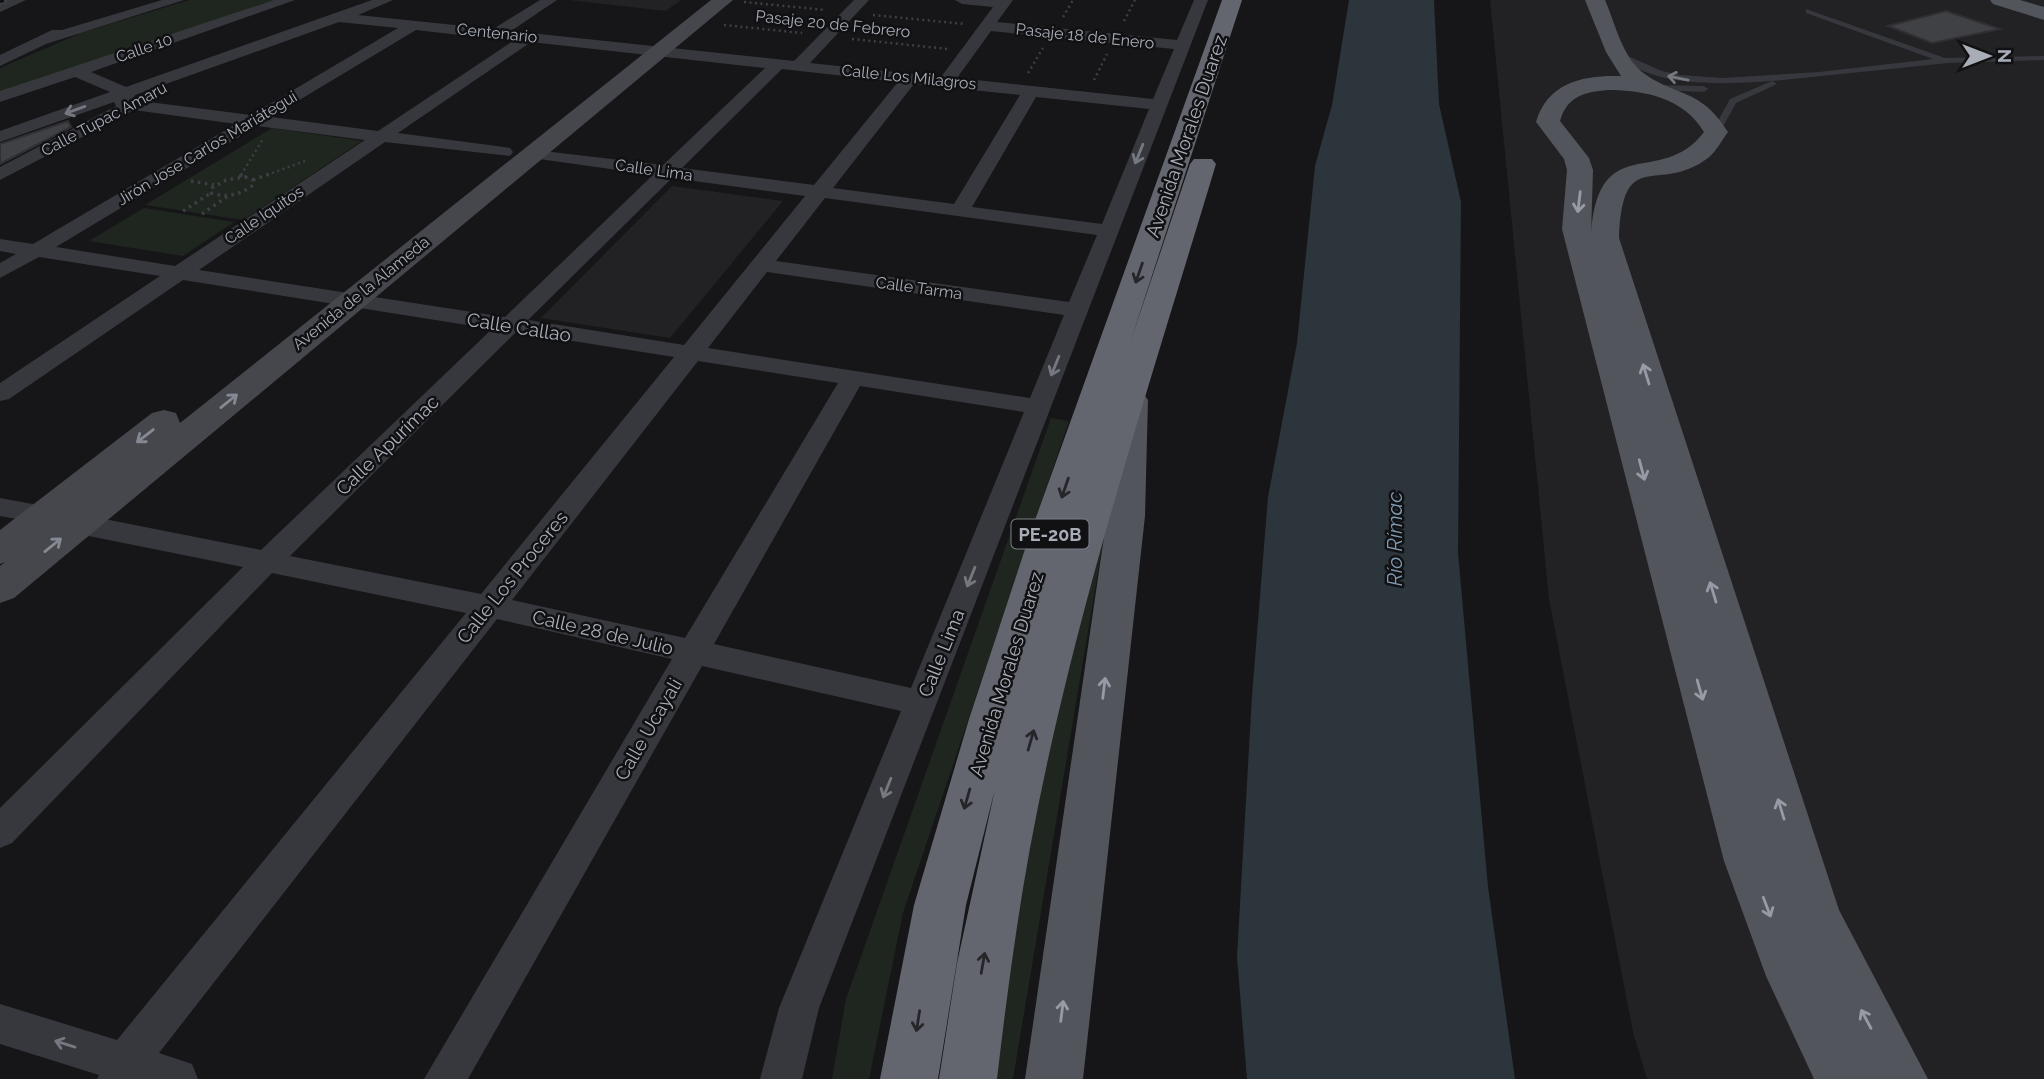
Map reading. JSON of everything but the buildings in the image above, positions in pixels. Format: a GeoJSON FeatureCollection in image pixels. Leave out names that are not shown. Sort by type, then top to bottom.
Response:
{"type":"FeatureCollection","features":[{"type":"Feature","properties":{"kind":"highway","name":"Avenida Morales Duarez"},"geometry":{"type":"LineString","coordinates":[[909,1079],[940,905],[991,719],[1054,522],[1232,0]]}},
{"type":"Feature","properties":{"kind":"highway","name":"Avenida Morales Duarez"},"geometry":{"type":"LineString","coordinates":[[968,1079],[976,1004],[996,894],[1026,756],[1132,393],[1254,0]]}},
{"type":"Feature","properties":{"kind":"main road"},"geometry":{"type":"LineString","coordinates":[[1576,0],[1601,66],[1596,75],[1583,86]]}},
{"type":"Feature","properties":{"kind":"main road"},"geometry":{"type":"LineString","coordinates":[[1595,0],[1624,66],[1700,109],[1716,132],[1712,142],[1697,156],[1634,173],[1612,185],[1605,207],[1605,239],[1816,918],[1899,1079]]}},
{"type":"Feature","properties":{"kind":"main road"},"geometry":{"type":"LineString","coordinates":[[2000,0],[2044,14]]}},
{"type":"Feature","properties":{"kind":"main road"},"geometry":{"type":"LineString","coordinates":[[1660,88],[1618,82],[1583,86],[1564,94],[1550,109],[1548,122],[1562,139],[1580,170],[1576,229],[1749,861],[1793,976],[1844,1079]]}},
{"type":"Feature","properties":{"kind":"main road"},"geometry":{"type":"LineString","coordinates":[[1562,139],[1603,158],[1670,164]]}},
{"type":"Feature","properties":{"kind":"main road"},"geometry":{"type":"LineString","coordinates":[[1054,1079],[1126,516],[1132,393]]}},
{"type":"Feature","properties":{"kind":"street"},"geometry":{"type":"LineString","coordinates":[[0,8],[19,0]]}},
{"type":"Feature","properties":{"kind":"street"},"geometry":{"type":"LineString","coordinates":[[0,61],[127,0]]}},
{"type":"Feature","properties":{"kind":"street"},"geometry":{"type":"LineString","coordinates":[[41,41],[177,0]]}},
{"type":"Feature","properties":{"kind":"street","name":"Calle 10"},"geometry":{"type":"LineString","coordinates":[[0,97],[288,0]]}},
{"type":"Feature","properties":{"kind":"street","name":"Calle Tupac Amaru"},"geometry":{"type":"LineString","coordinates":[[0,174],[127,99],[208,62],[386,0]]}},
{"type":"Feature","properties":{"kind":"street"},"geometry":{"type":"LineString","coordinates":[[498,33],[550,0]]}},
{"type":"Feature","properties":{"kind":"street","name":"Avenida de la Alameda"},"geometry":{"type":"LineString","coordinates":[[0,550],[321,296],[518,153],[697,11],[723,0]]}},
{"type":"Feature","properties":{"kind":"street","name":"Calle Apurímac"},"geometry":{"type":"LineString","coordinates":[[0,832],[268,560],[668,172],[789,64],[827,36],[862,0]]}},
{"type":"Feature","properties":{"kind":"street"},"geometry":{"type":"LineString","coordinates":[[962,0],[1004,2]]}},
{"type":"Feature","properties":{"kind":"street","name":"Calle Lima"},"geometry":{"type":"LineString","coordinates":[[781,1079],[799,1008],[1201,0]]}},
{"type":"Feature","properties":{"kind":"street"},"geometry":{"type":"LineString","coordinates":[[946,82],[1004,2]]}},
{"type":"Feature","properties":{"kind":"street","name":"Centenario"},"geometry":{"type":"LineString","coordinates":[[336,17],[648,49]]}},
{"type":"Feature","properties":{"kind":"street","name":"Jirón Jose Carlos Mariátegui"},"geometry":{"type":"LineString","coordinates":[[0,272],[414,25]]}},
{"type":"Feature","properties":{"kind":"street","name":"Pasaje 18 de Enero"},"geometry":{"type":"LineString","coordinates":[[987,26],[1183,45]]}},
{"type":"Feature","properties":{"kind":"street","name":"Calle Iquitos"},"geometry":{"type":"LineString","coordinates":[[0,394],[529,37]]}},
{"type":"Feature","properties":{"kind":"street","name":"Calle Los Milagros"},"geometry":{"type":"LineString","coordinates":[[648,49],[1159,105]]}},
{"type":"Feature","properties":{"kind":"street","name":"Calle Lima"},"geometry":{"type":"LineString","coordinates":[[75,71],[127,99],[272,124],[668,172],[1109,231]]}},
{"type":"Feature","properties":{"kind":"street","name":"Calle Los Proceres"},"geometry":{"type":"LineString","coordinates":[[121,1071],[910,78]]}},
{"type":"Feature","properties":{"kind":"street"},"geometry":{"type":"LineString","coordinates":[[960,211],[1031,91]]}},
{"type":"Feature","properties":{"kind":"street","name":"Calle Tupac Amaru"},"geometry":{"type":"LineString","coordinates":[[0,137],[127,99]]}},
{"type":"Feature","properties":{"kind":"street","name":"Avenida de la Alameda"},"geometry":{"type":"LineString","coordinates":[[0,588],[352,301],[518,153]]}},
{"type":"Feature","properties":{"kind":"street","name":"Calle Callao"},"geometry":{"type":"LineString","coordinates":[[0,245],[689,355],[1039,407]]}},
{"type":"Feature","properties":{"kind":"street","name":"Calle Tarma"},"geometry":{"type":"LineString","coordinates":[[760,265],[1077,310]]}},
{"type":"Feature","properties":{"kind":"street","name":"Calle Ucayali"},"geometry":{"type":"LineString","coordinates":[[445,1079],[852,379]]}},
{"type":"Feature","properties":{"kind":"street"},"geometry":{"type":"LineString","coordinates":[[0,507],[44,515]]}},
{"type":"Feature","properties":{"kind":"street","name":"Calle 28 de Julio"},"geometry":{"type":"LineString","coordinates":[[79,524],[488,606],[921,703]]}},
{"type":"Feature","properties":{"kind":"street"},"geometry":{"type":"LineString","coordinates":[[0,1024],[121,1071],[177,1079]]}},
{"type":"Feature","properties":{"kind":"lane"},"geometry":{"type":"LineString","coordinates":[[1809,11],[1948,62]]}},
{"type":"Feature","properties":{"kind":"lane"},"geometry":{"type":"LineString","coordinates":[[1620,56],[1640,68],[1681,79],[1770,78],[1948,62],[2044,58]]}},
{"type":"Feature","properties":{"kind":"lane"},"geometry":{"type":"LineString","coordinates":[[1716,132],[1733,101],[1752,90],[1800,76]]}},
{"type":"Feature","properties":{"kind":"lane"},"geometry":{"type":"LineString","coordinates":[[1660,88],[1716,89],[1770,78]]}},
{"type":"Feature","properties":{"kind":"path","name":"Pasaje 20 de Febrero"},"geometry":{"type":"LineString","coordinates":[[697,11],[827,36],[969,51]]}},
{"type":"Feature","properties":{"kind":"path"},"geometry":{"type":"LineString","coordinates":[[240,177],[272,124]]}},
{"type":"Feature","properties":{"kind":"path"},"geometry":{"type":"LineString","coordinates":[[183,211],[211,193],[215,185],[240,177],[253,180],[253,185],[229,196],[202,214]]}},
{"type":"Feature","properties":{"kind":"path"},"geometry":{"type":"LineString","coordinates":[[211,193],[229,196]]}},
{"type":"Feature","properties":{"kind":"shaded area"},"geometry":{"type":"Polygon","coordinates":[[[189,0],[280,0],[0,94],[0,68],[81,33],[189,0]]]}},
{"type":"Feature","properties":{"kind":"shaded area"},"geometry":{"type":"Polygon","coordinates":[[[569,0],[681,0],[666,11],[569,0]]]}},
{"type":"Feature","properties":{"kind":"shaded area"},"geometry":{"type":"Polygon","coordinates":[[[1490,0],[2044,0],[2044,1079],[1647,1079],[1633,1032],[1549,599],[1490,0]]]}},
{"type":"Feature","properties":{"kind":"shaded area"},"geometry":{"type":"Polygon","coordinates":[[[272,128],[362,141],[243,220],[145,205],[272,128]]]}},
{"type":"Feature","properties":{"kind":"shaded area"},"geometry":{"type":"Polygon","coordinates":[[[672,186],[783,201],[670,338],[541,318],[672,186]]]}},
{"type":"Feature","properties":{"kind":"shaded area"},"geometry":{"type":"Polygon","coordinates":[[[144,208],[234,222],[183,256],[89,241],[144,208]]]}},
{"type":"Feature","properties":{"kind":"shaded area"},"geometry":{"type":"Polygon","coordinates":[[[1051,418],[1069,421],[903,913],[869,1079],[832,1079],[846,999],[1051,418]]]}},
{"type":"Feature","properties":{"kind":"shaded area"},"geometry":{"type":"Polygon","coordinates":[[[1105,530],[1013,1079],[986,1079],[1014,873],[1105,530]]]}},
{"type":"Feature","properties":{"kind":"water","name":"Río Rímac"},"geometry":{"type":"Polygon","coordinates":[[[1349,0],[1434,0],[1439,104],[1461,202],[1458,553],[1488,887],[1515,1079],[1247,1079],[1237,957],[1252,696],[1268,497],[1297,343],[1315,166],[1332,105],[1349,0]]]}},
{"type":"Feature","properties":{"kind":"railway"},"geometry":{"type":"LineString","coordinates":[[0,2],[4,0]]}}]}
